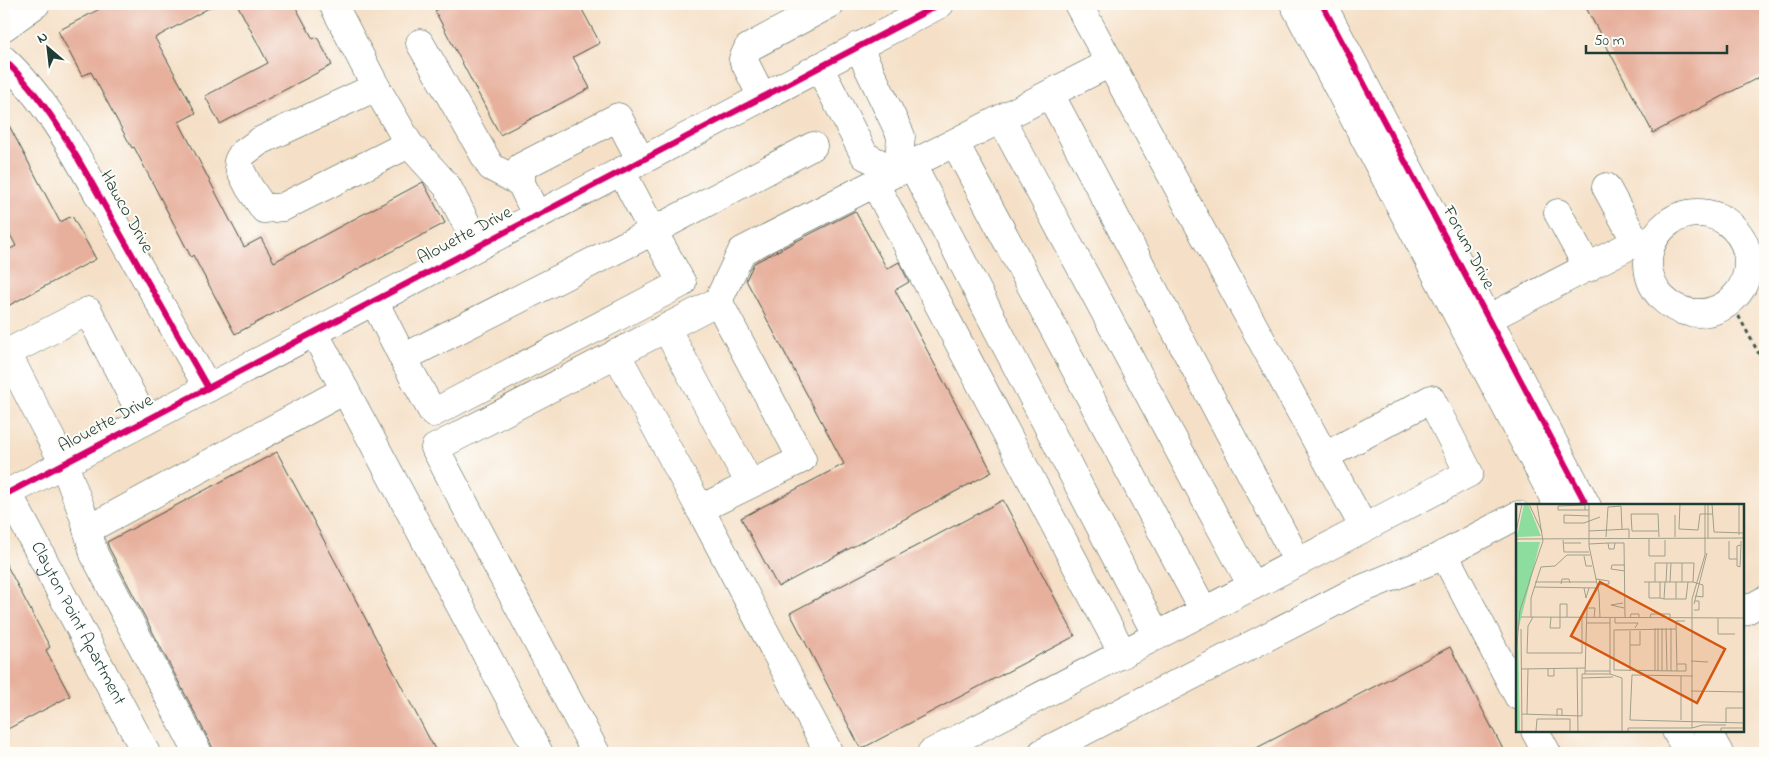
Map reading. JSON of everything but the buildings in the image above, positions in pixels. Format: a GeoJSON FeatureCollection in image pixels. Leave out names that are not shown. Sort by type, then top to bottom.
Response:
{"type":"FeatureCollection","features":[{"type":"Feature","properties":{"kind":"street"},"geometry":{"type":"LineString","coordinates":[[4,27],[36,4]]}},
{"type":"Feature","properties":{"kind":"street"},"geometry":{"type":"LineString","coordinates":[[333,4],[408,144],[447,186],[478,246]]}},
{"type":"Feature","properties":{"kind":"street"},"geometry":{"type":"LineString","coordinates":[[762,97],[743,59],[748,48],[830,4]]}},
{"type":"Feature","properties":{"kind":"street","name":"Alouette Drive"},"geometry":{"type":"LineString","coordinates":[[6,494],[940,4]]}},
{"type":"Feature","properties":{"kind":"street"},"geometry":{"type":"LineString","coordinates":[[1078,4],[1364,528]]}},
{"type":"Feature","properties":{"kind":"street","name":"Forum Drive"},"geometry":{"type":"LineString","coordinates":[[1294,4],[1477,324]]}},
{"type":"Feature","properties":{"kind":"street","name":"Forum Drive"},"geometry":{"type":"LineString","coordinates":[[1322,4],[1562,500]]}},
{"type":"Feature","properties":{"kind":"street"},"geometry":{"type":"LineString","coordinates":[[420,42],[490,167],[521,183]]}},
{"type":"Feature","properties":{"kind":"street"},"geometry":{"type":"LineString","coordinates":[[858,46],[900,136],[895,174],[1122,654]]}},
{"type":"Feature","properties":{"kind":"street"},"geometry":{"type":"LineString","coordinates":[[596,753],[435,448],[718,301],[742,251],[1110,63]]}},
{"type":"Feature","properties":{"kind":"street"},"geometry":{"type":"LineString","coordinates":[[819,67],[865,156],[895,174],[1157,636]]}},
{"type":"Feature","properties":{"kind":"street","name":"Hawco Drive"},"geometry":{"type":"LineString","coordinates":[[8,69],[52,119],[78,158],[208,388]]}},
{"type":"Feature","properties":{"kind":"street"},"geometry":{"type":"LineString","coordinates":[[376,87],[260,141],[242,154],[238,161],[249,187],[264,209],[283,208],[408,144]]}},
{"type":"Feature","properties":{"kind":"street"},"geometry":{"type":"LineString","coordinates":[[1050,94],[1298,562]]}},
{"type":"Feature","properties":{"kind":"street"},"geometry":{"type":"LineString","coordinates":[[374,301],[433,414],[682,283],[653,231],[631,166],[618,117],[520,167],[521,183],[536,216]]}},
{"type":"Feature","properties":{"kind":"street"},"geometry":{"type":"LineString","coordinates":[[1001,119],[1252,586]]}},
{"type":"Feature","properties":{"kind":"street"},"geometry":{"type":"LineString","coordinates":[[955,143],[1204,611]]}},
{"type":"Feature","properties":{"kind":"street"},"geometry":{"type":"LineString","coordinates":[[403,358],[653,231],[813,146]]}},
{"type":"Feature","properties":{"kind":"street"},"geometry":{"type":"LineString","coordinates":[[1477,324],[1644,242],[1672,220],[1686,214],[1701,212],[1718,216],[1733,226],[1743,239],[1749,256],[1748,273],[1742,289],[1731,302],[1716,310],[1698,314],[1681,311],[1666,303],[1655,290],[1649,274],[1648,256],[1644,242],[1606,187]]}},
{"type":"Feature","properties":{"kind":"street"},"geometry":{"type":"LineString","coordinates":[[1558,213],[1588,268]]}},
{"type":"Feature","properties":{"kind":"street"},"geometry":{"type":"LineString","coordinates":[[700,509],[802,459],[718,301]]}},
{"type":"Feature","properties":{"kind":"street","name":"Alouette Drive"},"geometry":{"type":"LineString","coordinates":[[64,464],[7,353],[88,311],[145,421]]}},
{"type":"Feature","properties":{"kind":"street"},"geometry":{"type":"LineString","coordinates":[[666,328],[750,484]]}},
{"type":"Feature","properties":{"kind":"street"},"geometry":{"type":"LineString","coordinates":[[314,332],[539,753]]}},
{"type":"Feature","properties":{"kind":"street"},"geometry":{"type":"LineString","coordinates":[[616,354],[829,753]]}},
{"type":"Feature","properties":{"kind":"street"},"geometry":{"type":"LineString","coordinates":[[87,530],[345,390]]}},
{"type":"Feature","properties":{"kind":"street"},"geometry":{"type":"LineString","coordinates":[[931,753],[1469,473],[1431,399],[1325,456]]}},
{"type":"Feature","properties":{"kind":"street"},"geometry":{"type":"LineString","coordinates":[[64,464],[94,554],[198,753]]}},
{"type":"Feature","properties":{"kind":"street","name":"Clayton Point Apartment"},"geometry":{"type":"LineString","coordinates":[[6,494],[35,542],[146,753]]}},
{"type":"Feature","properties":{"kind":"street"},"geometry":{"type":"LineString","coordinates":[[1042,753],[1352,593],[1444,554],[1516,516]]}},
{"type":"Feature","properties":{"kind":"street"},"geometry":{"type":"LineString","coordinates":[[1444,554],[1516,692]]}},
{"type":"Feature","properties":{"kind":"street"},"geometry":{"type":"LineString","coordinates":[[1744,611],[1765,600]]}},
{"type":"Feature","properties":{"kind":"street"},"geometry":{"type":"LineString","coordinates":[[1536,732],[1547,753]]}},
{"type":"Feature","properties":{"kind":"street"},"geometry":{"type":"LineString","coordinates":[[1677,732],[1688,753]]}},
{"type":"Feature","properties":{"kind":"street"},"geometry":{"type":"LineString","coordinates":[[1708,732],[1719,753]]}},
{"type":"Feature","properties":{"kind":"path"},"geometry":{"type":"LineString","coordinates":[[1731,302],[1765,365]]}},
{"type":"Feature","properties":{"kind":"cycle path"},"geometry":{"type":"LineString","coordinates":[[4,495],[940,4]]}},
{"type":"Feature","properties":{"kind":"cycle path"},"geometry":{"type":"LineString","coordinates":[[1322,4],[1586,504]]}},
{"type":"Feature","properties":{"kind":"cycle path"},"geometry":{"type":"LineString","coordinates":[[4,60],[36,95],[64,135],[208,388]]}}]}
